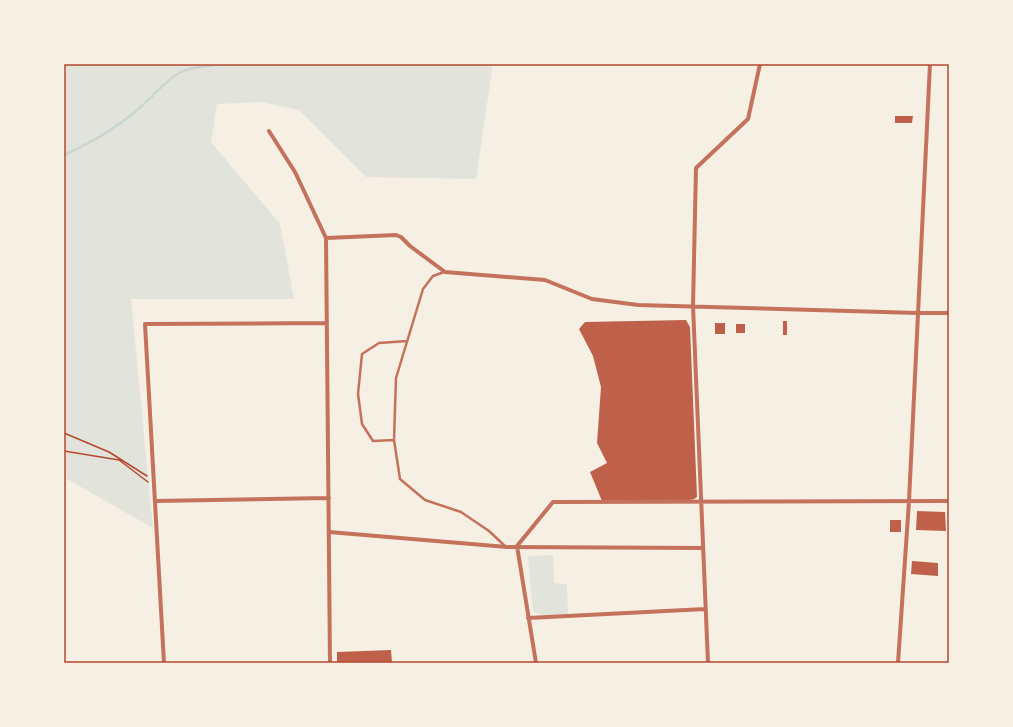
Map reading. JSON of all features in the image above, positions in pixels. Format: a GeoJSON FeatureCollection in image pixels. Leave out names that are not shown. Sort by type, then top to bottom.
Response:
{"type":"FeatureCollection","features":[{"type":"Feature","properties":{"kind":"street"},"geometry":{"type":"LineString","coordinates":[[708,663],[693,306],[696,168],[748,119],[760,64]]}},
{"type":"Feature","properties":{"kind":"street"},"geometry":{"type":"LineString","coordinates":[[898,663],[909,501],[930,64]]}},
{"type":"Feature","properties":{"kind":"street"},"geometry":{"type":"LineString","coordinates":[[269,131],[295,172],[326,238],[330,663]]}},
{"type":"Feature","properties":{"kind":"street"},"geometry":{"type":"LineString","coordinates":[[326,238],[396,235],[401,237],[410,246],[445,272],[545,280],[592,299],[638,305],[949,313]]}},
{"type":"Feature","properties":{"kind":"street"},"geometry":{"type":"LineString","coordinates":[[164,663],[145,324],[327,323]]}},
{"type":"Feature","properties":{"kind":"street"},"geometry":{"type":"LineString","coordinates":[[155,500],[328,498]]}},
{"type":"Feature","properties":{"kind":"street"},"geometry":{"type":"LineString","coordinates":[[536,663],[517,546],[553,502],[949,501]]}},
{"type":"Feature","properties":{"kind":"street"},"geometry":{"type":"LineString","coordinates":[[329,532],[506,548],[517,546],[703,548]]}},
{"type":"Feature","properties":{"kind":"street"},"geometry":{"type":"LineString","coordinates":[[528,618],[705,609]]}},
{"type":"Feature","properties":{"kind":"lane"},"geometry":{"type":"LineString","coordinates":[[445,272],[433,276],[423,289],[396,378],[394,440],[400,479],[425,500],[461,512],[489,531],[506,548]]}},
{"type":"Feature","properties":{"kind":"lane"},"geometry":{"type":"LineString","coordinates":[[394,440],[373,441],[362,424],[358,394],[362,354],[379,343],[406,341]]}},
{"type":"Feature","properties":{"kind":"path"},"geometry":{"type":"LineString","coordinates":[[64,433],[109,452],[154,480]]}},
{"type":"Feature","properties":{"kind":"path"},"geometry":{"type":"LineString","coordinates":[[64,451],[119,460],[154,487]]}},
{"type":"Feature","properties":{"kind":"shaded area"},"geometry":{"type":"Polygon","coordinates":[[[64,64],[493,64],[476,179],[366,177],[299,110],[260,102],[217,104],[211,142],[280,224],[294,299],[131,299],[153,528],[67,479],[64,480],[64,64]]]}},
{"type":"Feature","properties":{"kind":"shaded area"},"geometry":{"type":"Polygon","coordinates":[[[553,555],[554,583],[567,584],[568,614],[542,615],[533,611],[528,556],[553,555]]]}},
{"type":"Feature","properties":{"kind":"building"},"geometry":{"type":"Polygon","coordinates":[[[895,116],[913,116],[912,123],[895,123],[895,116]]]}},
{"type":"Feature","properties":{"kind":"building"},"geometry":{"type":"Polygon","coordinates":[[[686,320],[690,327],[697,497],[687,501],[602,501],[590,472],[607,463],[597,443],[601,387],[593,356],[579,329],[585,322],[686,320]]]}},
{"type":"Feature","properties":{"kind":"building"},"geometry":{"type":"Polygon","coordinates":[[[783,321],[787,321],[787,335],[783,335],[783,321]]]}},
{"type":"Feature","properties":{"kind":"building"},"geometry":{"type":"Polygon","coordinates":[[[715,323],[725,323],[725,334],[715,334],[715,323]]]}},
{"type":"Feature","properties":{"kind":"building"},"geometry":{"type":"Polygon","coordinates":[[[736,324],[745,324],[745,333],[736,333],[736,324]]]}},
{"type":"Feature","properties":{"kind":"building"},"geometry":{"type":"Polygon","coordinates":[[[917,511],[945,512],[946,531],[916,530],[917,511]]]}},
{"type":"Feature","properties":{"kind":"building"},"geometry":{"type":"Polygon","coordinates":[[[890,520],[901,520],[901,532],[890,532],[890,520]]]}},
{"type":"Feature","properties":{"kind":"building"},"geometry":{"type":"Polygon","coordinates":[[[912,561],[938,563],[938,576],[911,574],[912,561]]]}},
{"type":"Feature","properties":{"kind":"building"},"geometry":{"type":"Polygon","coordinates":[[[391,650],[392,663],[337,663],[337,652],[391,650]]]}},
{"type":"Feature","properties":{"kind":"waterway"},"geometry":{"type":"LineString","coordinates":[[64,155],[96,139],[116,126],[149,100],[175,75],[189,69],[217,64]]}}]}
